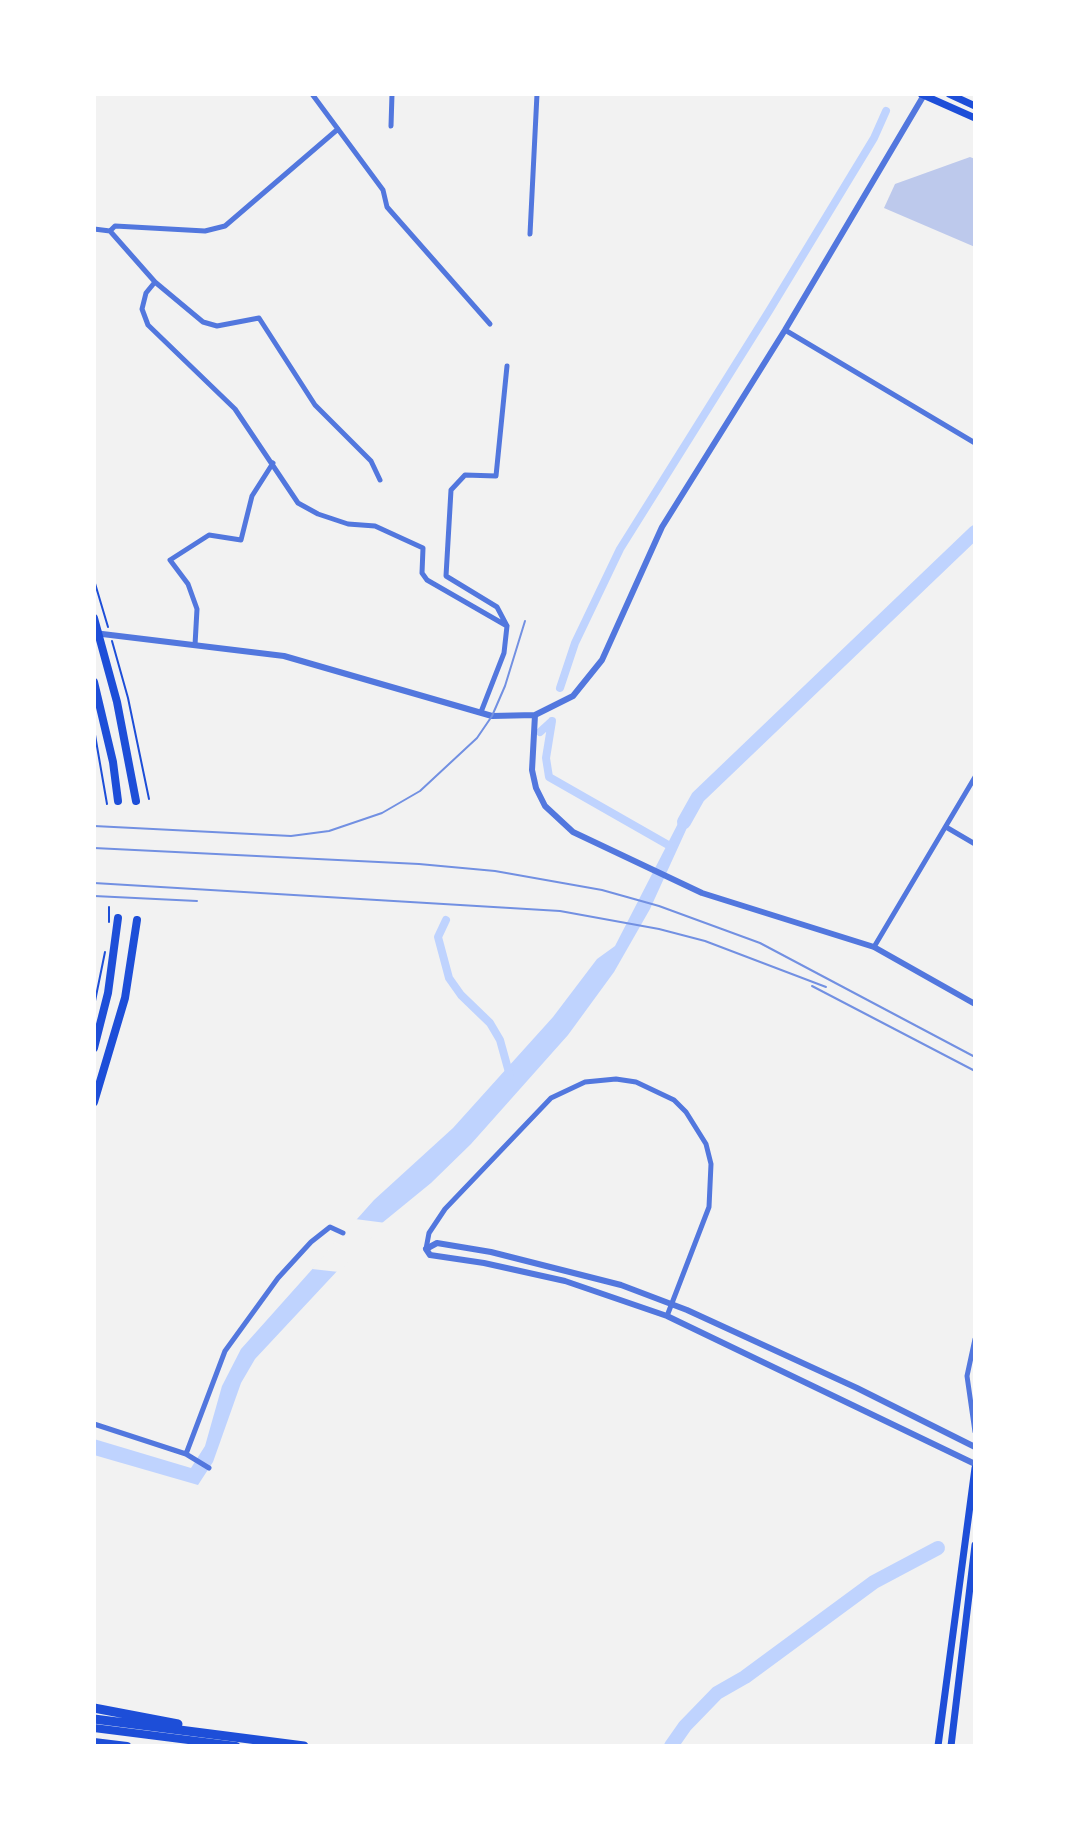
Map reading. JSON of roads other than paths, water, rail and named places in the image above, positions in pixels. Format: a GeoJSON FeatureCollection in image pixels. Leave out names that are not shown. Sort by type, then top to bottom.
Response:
{"type":"FeatureCollection","features":[{"type":"Feature","properties":{"kind":"highway"},"geometry":{"type":"LineString","coordinates":[[94,1708],[264,1741]]}},
{"type":"Feature","properties":{"kind":"highway"},"geometry":{"type":"LineString","coordinates":[[94,1719],[304,1746]]}},
{"type":"Feature","properties":{"kind":"main road"},"geometry":{"type":"LineString","coordinates":[[923,94],[975,118]]}},
{"type":"Feature","properties":{"kind":"main road"},"geometry":{"type":"LineString","coordinates":[[949,94],[975,106]]}},
{"type":"Feature","properties":{"kind":"main road"},"geometry":{"type":"LineString","coordinates":[[94,618],[117,702],[136,801]]}},
{"type":"Feature","properties":{"kind":"main road"},"geometry":{"type":"LineString","coordinates":[[94,682],[113,762],[118,801]]}},
{"type":"Feature","properties":{"kind":"main road"},"geometry":{"type":"LineString","coordinates":[[94,1048],[108,993],[118,918]]}},
{"type":"Feature","properties":{"kind":"main road"},"geometry":{"type":"LineString","coordinates":[[94,1102],[125,998],[137,920]]}},
{"type":"Feature","properties":{"kind":"main road"},"geometry":{"type":"LineString","coordinates":[[938,1746],[975,1466]]}},
{"type":"Feature","properties":{"kind":"main road"},"geometry":{"type":"LineString","coordinates":[[951,1746],[975,1545]]}},
{"type":"Feature","properties":{"kind":"main road"},"geometry":{"type":"LineString","coordinates":[[94,1728],[236,1746]]}},
{"type":"Feature","properties":{"kind":"main road"},"geometry":{"type":"LineString","coordinates":[[94,1742],[127,1746]]}},
{"type":"Feature","properties":{"kind":"street"},"geometry":{"type":"LineString","coordinates":[[312,94],[383,190],[387,207],[490,324]]}},
{"type":"Feature","properties":{"kind":"street"},"geometry":{"type":"LineString","coordinates":[[391,126],[392,94]]}},
{"type":"Feature","properties":{"kind":"street"},"geometry":{"type":"LineString","coordinates":[[530,234],[537,94]]}},
{"type":"Feature","properties":{"kind":"street"},"geometry":{"type":"LineString","coordinates":[[94,633],[319,664],[492,716],[535,715],[573,696],[594,674],[662,527],[785,330],[923,94]]}},
{"type":"Feature","properties":{"kind":"street"},"geometry":{"type":"LineString","coordinates":[[110,231],[115,226],[205,231],[225,226],[338,129]]}},
{"type":"Feature","properties":{"kind":"street"},"geometry":{"type":"LineString","coordinates":[[94,229],[110,231],[155,282],[203,322],[217,326],[259,318],[315,405],[371,461],[380,480]]}},
{"type":"Feature","properties":{"kind":"street"},"geometry":{"type":"LineString","coordinates":[[155,282],[146,293],[142,309],[148,325],[183,355],[235,409],[298,503],[348,524],[375,526],[423,548],[422,573],[427,580],[507,626]]}},
{"type":"Feature","properties":{"kind":"street"},"geometry":{"type":"LineString","coordinates":[[785,330],[975,443]]}},
{"type":"Feature","properties":{"kind":"street"},"geometry":{"type":"LineString","coordinates":[[481,712],[504,653],[507,626],[497,607],[446,576],[451,490],[465,475],[496,476],[507,366]]}},
{"type":"Feature","properties":{"kind":"street"},"geometry":{"type":"LineString","coordinates":[[195,645],[197,609],[188,584],[170,560],[209,535],[241,540],[252,496],[273,463]]}},
{"type":"Feature","properties":{"kind":"street"},"geometry":{"type":"LineString","coordinates":[[535,715],[532,770],[545,806],[573,832],[671,881],[807,929],[874,947],[975,1004]]}},
{"type":"Feature","properties":{"kind":"street"},"geometry":{"type":"LineString","coordinates":[[874,947],[975,777]]}},
{"type":"Feature","properties":{"kind":"street"},"geometry":{"type":"LineString","coordinates":[[946,827],[975,844]]}},
{"type":"Feature","properties":{"kind":"street"},"geometry":{"type":"LineString","coordinates":[[667,1316],[709,1207],[713,1184],[711,1164],[706,1144],[686,1112],[674,1100],[636,1082],[616,1079],[585,1082],[551,1098],[445,1209],[429,1233],[426,1249],[430,1255],[565,1281],[667,1316],[975,1466]]}},
{"type":"Feature","properties":{"kind":"street"},"geometry":{"type":"LineString","coordinates":[[186,1454],[225,1351],[278,1278],[311,1242],[330,1227],[343,1233]]}},
{"type":"Feature","properties":{"kind":"street"},"geometry":{"type":"LineString","coordinates":[[426,1249],[437,1243],[517,1257],[596,1277],[672,1304],[857,1388],[975,1447]]}},
{"type":"Feature","properties":{"kind":"street"},"geometry":{"type":"LineString","coordinates":[[975,1339],[967,1376],[975,1432]]}},
{"type":"Feature","properties":{"kind":"street"},"geometry":{"type":"LineString","coordinates":[[94,1424],[186,1454],[209,1468]]}},
{"type":"Feature","properties":{"kind":"water"},"geometry":{"type":"Polygon","coordinates":[[[688,804],[696,808],[650,909],[614,972],[568,1035],[471,1144],[431,1183],[382,1223],[255,1359],[241,1383],[213,1462],[198,1485],[94,1455],[94,1439],[191,1468],[205,1446],[222,1386],[241,1349],[374,1200],[453,1128],[553,1017],[597,959],[615,946],[688,804]]]}},
{"type":"Feature","properties":{"kind":"waterway"},"geometry":{"type":"LineString","coordinates":[[560,688],[575,643],[620,549],[769,311],[874,138],[886,111]]}},
{"type":"Feature","properties":{"kind":"waterway"},"geometry":{"type":"LineString","coordinates":[[684,822],[698,797],[975,532]]}},
{"type":"Feature","properties":{"kind":"waterway"},"geometry":{"type":"LineString","coordinates":[[552,721],[546,758],[549,777],[670,846]]}},
{"type":"Feature","properties":{"kind":"waterway"},"geometry":{"type":"LineString","coordinates":[[540,732],[551,722]]}},
{"type":"Feature","properties":{"kind":"waterway"},"geometry":{"type":"LineString","coordinates":[[446,920],[438,937],[449,978],[461,995],[490,1023],[500,1040],[510,1076]]}},
{"type":"Feature","properties":{"kind":"waterway"},"geometry":{"type":"LineString","coordinates":[[671,1746],[685,1726],[717,1693],[745,1677],[874,1582],[938,1548]]}},
{"type":"Feature","properties":{"kind":"railway"},"geometry":{"type":"LineString","coordinates":[[94,826],[291,836],[329,831],[382,813],[420,791],[477,738],[492,716],[505,686],[525,621]]}},
{"type":"Feature","properties":{"kind":"railway"},"geometry":{"type":"LineString","coordinates":[[94,848],[419,864],[495,871],[602,890],[659,906],[760,943],[975,1057]]}},
{"type":"Feature","properties":{"kind":"railway"},"geometry":{"type":"LineString","coordinates":[[94,883],[560,911],[659,929],[705,941],[826,987]]}},
{"type":"Feature","properties":{"kind":"railway"},"geometry":{"type":"LineString","coordinates":[[94,896],[197,901]]}},
{"type":"Feature","properties":{"kind":"railway"},"geometry":{"type":"LineString","coordinates":[[812,986],[975,1071]]}}]}
